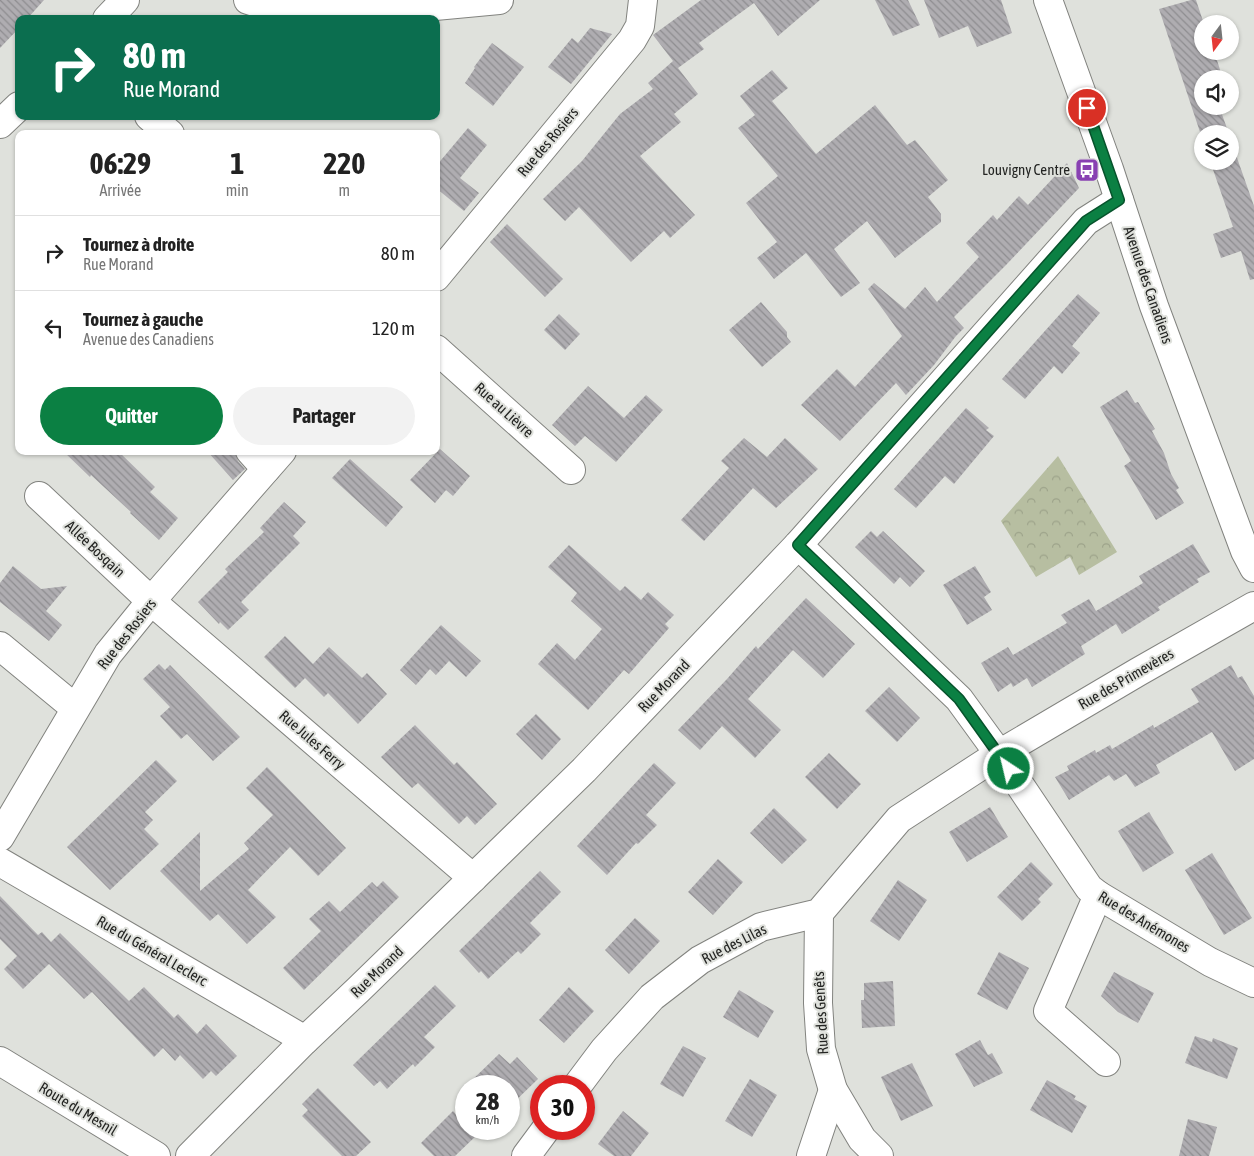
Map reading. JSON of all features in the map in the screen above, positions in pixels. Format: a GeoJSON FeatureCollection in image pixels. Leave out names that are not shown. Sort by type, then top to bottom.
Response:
{"type":"FeatureCollection","features":[{"type":"Feature","properties":{"kind":"street"},"geometry":{"type":"LineString","coordinates":[[111,15],[125,0]]}},
{"type":"Feature","properties":{"kind":"street"},"geometry":{"type":"LineString","coordinates":[[248,0],[264,5],[365,8],[435,6],[499,0]]}},
{"type":"Feature","properties":{"kind":"street","name":"Rue des Rosiers"},"geometry":{"type":"LineString","coordinates":[[440,272],[632,40],[640,26],[643,0]]}},
{"type":"Feature","properties":{"kind":"street","name":"Avenue des Canadiens"},"geometry":{"type":"LineString","coordinates":[[1048,0],[1119,200],[1154,306],[1245,551],[1254,568]]}},
{"type":"Feature","properties":{"kind":"street"},"geometry":{"type":"LineString","coordinates":[[0,124],[15,110]]}},
{"type":"Feature","properties":{"kind":"street"},"geometry":{"type":"LineString","coordinates":[[154,120],[165,130]]}},
{"type":"Feature","properties":{"kind":"street","name":"Rue Morand"},"geometry":{"type":"LineString","coordinates":[[190,1156],[305,1040],[584,770],[798,545],[1086,221],[1119,200]]}},
{"type":"Feature","properties":{"kind":"street","name":"Rue au Lièvre"},"geometry":{"type":"LineString","coordinates":[[440,353],[571,470]]}},
{"type":"Feature","properties":{"kind":"street","name":"Rue des Rosiers"},"geometry":{"type":"LineString","coordinates":[[0,837],[108,654],[266,457]]}},
{"type":"Feature","properties":{"kind":"street","name":"Allée Bosqain"},"geometry":{"type":"LineString","coordinates":[[39,496],[151,601]]}},
{"type":"Feature","properties":{"kind":"street","name":"Rue des Anémones"},"geometry":{"type":"LineString","coordinates":[[798,545],[959,699],[999,754],[1089,888],[1098,896],[1210,962],[1254,983]]}},
{"type":"Feature","properties":{"kind":"street","name":"Rue Jules Ferry"},"geometry":{"type":"LineString","coordinates":[[151,601],[473,878]]}},
{"type":"Feature","properties":{"kind":"street","name":"Rue des Primevères"},"geometry":{"type":"LineString","coordinates":[[999,754],[1254,606]]}},
{"type":"Feature","properties":{"kind":"street"},"geometry":{"type":"LineString","coordinates":[[0,646],[75,708]]}},
{"type":"Feature","properties":{"kind":"street"},"geometry":{"type":"LineString","coordinates":[[819,913],[899,819],[999,754]]}},
{"type":"Feature","properties":{"kind":"street","name":"Rue du Général Leclerc"},"geometry":{"type":"LineString","coordinates":[[0,862],[305,1040]]}},
{"type":"Feature","properties":{"kind":"street"},"geometry":{"type":"LineString","coordinates":[[1098,896],[1048,1011],[1106,1062]]}},
{"type":"Feature","properties":{"kind":"street","name":"Rue des Lilas"},"geometry":{"type":"LineString","coordinates":[[585,1075],[604,1050],[652,997],[700,960],[761,928],[819,913]]}},
{"type":"Feature","properties":{"kind":"street","name":"Rue des Genêts"},"geometry":{"type":"LineString","coordinates":[[819,913],[818,1004],[821,1049],[833,1090],[862,1139],[880,1156]]}},
{"type":"Feature","properties":{"kind":"street","name":"Route du Mesnil"},"geometry":{"type":"LineString","coordinates":[[0,1061],[156,1156]]}},
{"type":"Feature","properties":{"kind":"street"},"geometry":{"type":"LineString","coordinates":[[811,1156],[833,1090]]}},
{"type":"Feature","properties":{"kind":"street"},"geometry":{"type":"LineString","coordinates":[[526,1156],[538,1140]]}},
{"type":"Feature","properties":{"kind":"green space"},"geometry":{"type":"Polygon","coordinates":[[[1058,456],[1117,552],[1079,575],[1070,557],[1036,577],[1001,521],[1058,456]]]}},
{"type":"Feature","properties":{"kind":"building"},"geometry":{"type":"Polygon","coordinates":[[[0,0],[44,0],[31,15],[15,15],[15,32],[0,48],[0,0]]]}},
{"type":"Feature","properties":{"kind":"building"},"geometry":{"type":"Polygon","coordinates":[[[701,0],[820,0],[778,36],[754,3],[699,43],[704,49],[678,68],[698,94],[674,114],[681,122],[640,156],[695,215],[670,238],[664,231],[631,262],[579,207],[565,221],[543,199],[582,161],[620,114],[653,89],[648,83],[673,61],[653,35],[701,0]]]}},
{"type":"Feature","properties":{"kind":"building"},"geometry":{"type":"Polygon","coordinates":[[[875,0],[908,0],[920,25],[893,36],[875,0]]]}},
{"type":"Feature","properties":{"kind":"building"},"geometry":{"type":"Polygon","coordinates":[[[924,0],[1001,0],[1012,33],[977,47],[968,26],[939,38],[924,0]]]}},
{"type":"Feature","properties":{"kind":"building"},"geometry":{"type":"Polygon","coordinates":[[[1196,0],[1201,15],[1194,15],[1194,60],[1217,60],[1220,70],[1194,70],[1194,114],[1159,9],[1196,0]]]}},
{"type":"Feature","properties":{"kind":"building"},"geometry":{"type":"Polygon","coordinates":[[[590,28],[612,34],[571,84],[548,67],[572,38],[578,43],[590,28]]]}},
{"type":"Feature","properties":{"kind":"building"},"geometry":{"type":"Polygon","coordinates":[[[492,43],[524,67],[493,106],[465,83],[492,43]]]}},
{"type":"Feature","properties":{"kind":"building"},"geometry":{"type":"Polygon","coordinates":[[[772,70],[788,88],[772,101],[816,154],[875,105],[907,145],[915,140],[948,180],[928,197],[941,214],[941,222],[895,258],[867,221],[834,249],[860,283],[841,297],[806,253],[774,279],[757,258],[777,242],[746,203],[778,176],[738,128],[755,115],[740,96],[772,70]]]}},
{"type":"Feature","properties":{"kind":"building"},"geometry":{"type":"Polygon","coordinates":[[[1194,115],[1222,115],[1226,125],[1198,125],[1194,115]]]}},
{"type":"Feature","properties":{"kind":"building"},"geometry":{"type":"Polygon","coordinates":[[[468,128],[487,145],[460,178],[479,193],[464,211],[440,191],[440,161],[468,128]]]}},
{"type":"Feature","properties":{"kind":"building"},"geometry":{"type":"Polygon","coordinates":[[[1067,163],[1079,188],[954,317],[964,328],[934,365],[906,395],[896,383],[840,441],[801,405],[837,369],[855,387],[902,336],[868,289],[874,283],[905,309],[925,287],[937,302],[979,257],[966,243],[993,215],[997,220],[1019,196],[1028,205],[1067,163]]]}},
{"type":"Feature","properties":{"kind":"building"},"geometry":{"type":"Polygon","coordinates":[[[1239,164],[1254,206],[1254,279],[1250,280],[1241,251],[1221,258],[1213,234],[1233,227],[1213,170],[1239,170],[1239,164]]]}},
{"type":"Feature","properties":{"kind":"building"},"geometry":{"type":"Polygon","coordinates":[[[507,224],[563,279],[545,297],[490,242],[507,224]]]}},
{"type":"Feature","properties":{"kind":"building"},"geometry":{"type":"Polygon","coordinates":[[[1078,294],[1100,313],[1072,346],[1080,353],[1062,374],[1054,366],[1025,399],[1002,379],[1078,294]]]}},
{"type":"Feature","properties":{"kind":"building"},"geometry":{"type":"Polygon","coordinates":[[[761,302],[787,332],[787,337],[791,342],[762,367],[729,330],[761,302]]]}},
{"type":"Feature","properties":{"kind":"building"},"geometry":{"type":"Polygon","coordinates":[[[559,314],[580,334],[565,350],[544,330],[559,314]]]}},
{"type":"Feature","properties":{"kind":"building"},"geometry":{"type":"Polygon","coordinates":[[[588,386],[624,418],[646,395],[663,410],[616,462],[585,436],[575,446],[552,425],[588,386]]]}},
{"type":"Feature","properties":{"kind":"building"},"geometry":{"type":"Polygon","coordinates":[[[1127,390],[1135,403],[1138,402],[1155,429],[1152,431],[1179,488],[1176,490],[1184,503],[1156,520],[1124,466],[1131,461],[1100,407],[1127,390]]]}},
{"type":"Feature","properties":{"kind":"building"},"geometry":{"type":"Polygon","coordinates":[[[966,408],[989,428],[986,430],[994,436],[954,484],[945,476],[916,508],[894,489],[966,408]]]}},
{"type":"Feature","properties":{"kind":"building"},"geometry":{"type":"Polygon","coordinates":[[[744,438],[767,457],[785,438],[818,469],[776,508],[753,488],[704,541],[681,520],[729,468],[721,461],[744,438]]]}},
{"type":"Feature","properties":{"kind":"building"},"geometry":{"type":"Polygon","coordinates":[[[440,449],[470,476],[453,496],[446,490],[435,503],[410,480],[434,455],[440,455],[440,449]]]}},
{"type":"Feature","properties":{"kind":"building"},"geometry":{"type":"Polygon","coordinates":[[[67,455],[122,455],[155,487],[150,492],[178,518],[159,540],[91,475],[90,477],[67,455]]]}},
{"type":"Feature","properties":{"kind":"building"},"geometry":{"type":"Polygon","coordinates":[[[211,455],[236,455],[238,461],[245,469],[233,480],[211,455]]]}},
{"type":"Feature","properties":{"kind":"building"},"geometry":{"type":"Polygon","coordinates":[[[350,459],[403,507],[386,527],[332,478],[350,459]]]}},
{"type":"Feature","properties":{"kind":"building"},"geometry":{"type":"Polygon","coordinates":[[[284,502],[306,522],[293,536],[300,543],[241,602],[249,610],[228,630],[220,622],[219,624],[198,602],[228,572],[225,569],[264,532],[260,528],[284,502]]]}},
{"type":"Feature","properties":{"kind":"building"},"geometry":{"type":"Polygon","coordinates":[[[871,531],[877,537],[883,531],[925,571],[910,587],[900,577],[894,584],[855,547],[871,531]]]}},
{"type":"Feature","properties":{"kind":"building"},"geometry":{"type":"Polygon","coordinates":[[[1193,544],[1210,572],[1197,579],[1199,582],[1158,607],[1160,610],[1122,634],[1116,624],[1081,646],[1085,654],[1032,687],[1027,678],[1013,687],[1011,683],[998,692],[981,663],[1008,647],[1013,655],[1067,623],[1061,615],[1089,599],[1096,611],[1143,583],[1139,576],[1193,544]]]}},
{"type":"Feature","properties":{"kind":"building"},"geometry":{"type":"Polygon","coordinates":[[[569,545],[620,591],[625,586],[641,600],[648,592],[674,615],[665,624],[669,628],[629,674],[624,670],[588,710],[538,664],[557,643],[575,660],[602,629],[571,601],[577,593],[548,567],[569,545]]]}},
{"type":"Feature","properties":{"kind":"building"},"geometry":{"type":"Polygon","coordinates":[[[13,566],[41,589],[67,586],[46,611],[62,625],[49,641],[0,602],[0,583],[13,566]]]}},
{"type":"Feature","properties":{"kind":"building"},"geometry":{"type":"Polygon","coordinates":[[[975,566],[991,592],[984,597],[992,610],[967,625],[943,585],[975,566]]]}},
{"type":"Feature","properties":{"kind":"building"},"geometry":{"type":"Polygon","coordinates":[[[806,598],[855,644],[823,678],[793,650],[748,699],[781,730],[755,758],[722,726],[700,750],[678,730],[756,646],[758,649],[806,598]]]}},
{"type":"Feature","properties":{"kind":"building"},"geometry":{"type":"Polygon","coordinates":[[[441,625],[481,661],[466,677],[449,661],[436,675],[430,669],[416,685],[400,670],[441,625]]]}},
{"type":"Feature","properties":{"kind":"building"},"geometry":{"type":"Polygon","coordinates":[[[285,636],[313,664],[329,647],[362,678],[367,673],[387,694],[358,724],[328,693],[324,697],[305,678],[295,688],[264,657],[285,636]]]}},
{"type":"Feature","properties":{"kind":"building"},"geometry":{"type":"Polygon","coordinates":[[[159,664],[165,670],[170,665],[240,737],[213,761],[187,734],[181,739],[160,716],[170,707],[143,679],[159,664]]]}},
{"type":"Feature","properties":{"kind":"building"},"geometry":{"type":"Polygon","coordinates":[[[1231,665],[1238,678],[1242,676],[1254,696],[1254,759],[1235,771],[1212,732],[1156,765],[1160,773],[1135,787],[1126,774],[1114,781],[1109,775],[1069,800],[1055,777],[1069,770],[1067,766],[1095,750],[1096,753],[1110,745],[1112,749],[1153,725],[1154,728],[1199,702],[1191,689],[1231,665]]]}},
{"type":"Feature","properties":{"kind":"building"},"geometry":{"type":"Polygon","coordinates":[[[889,687],[920,718],[897,742],[865,711],[889,687]]]}},
{"type":"Feature","properties":{"kind":"building"},"geometry":{"type":"Polygon","coordinates":[[[536,714],[561,739],[542,760],[516,734],[536,714]]]}},
{"type":"Feature","properties":{"kind":"building"},"geometry":{"type":"Polygon","coordinates":[[[415,725],[454,765],[457,762],[497,804],[475,825],[467,816],[459,824],[418,783],[412,788],[381,757],[415,725]]]}},
{"type":"Feature","properties":{"kind":"building"},"geometry":{"type":"Polygon","coordinates":[[[829,753],[861,784],[837,809],[805,777],[829,753]]]}},
{"type":"Feature","properties":{"kind":"building"},"geometry":{"type":"Polygon","coordinates":[[[156,760],[177,781],[145,812],[153,820],[144,829],[159,844],[110,890],[67,847],[156,760]]]}},
{"type":"Feature","properties":{"kind":"building"},"geometry":{"type":"Polygon","coordinates":[[[654,763],[676,783],[646,815],[657,825],[638,844],[636,843],[607,875],[577,846],[654,763]]]}},
{"type":"Feature","properties":{"kind":"building"},"geometry":{"type":"Polygon","coordinates":[[[267,767],[346,848],[318,876],[290,847],[248,890],[276,917],[247,944],[218,914],[210,921],[160,871],[200,832],[200,891],[249,849],[244,843],[273,815],[246,788],[267,767]]]}},
{"type":"Feature","properties":{"kind":"building"},"geometry":{"type":"Polygon","coordinates":[[[990,807],[1008,837],[967,862],[949,832],[990,807]]]}},
{"type":"Feature","properties":{"kind":"building"},"geometry":{"type":"Polygon","coordinates":[[[774,808],[807,840],[782,864],[750,833],[774,808]]]}},
{"type":"Feature","properties":{"kind":"building"},"geometry":{"type":"Polygon","coordinates":[[[1149,812],[1174,853],[1143,872],[1118,831],[1149,812]]]}},
{"type":"Feature","properties":{"kind":"building"},"geometry":{"type":"Polygon","coordinates":[[[1212,853],[1252,918],[1224,935],[1185,870],[1212,853]]]}},
{"type":"Feature","properties":{"kind":"building"},"geometry":{"type":"Polygon","coordinates":[[[718,859],[743,882],[713,915],[688,892],[718,859]]]}},
{"type":"Feature","properties":{"kind":"building"},"geometry":{"type":"Polygon","coordinates":[[[1031,862],[1053,884],[1038,899],[1041,902],[1022,921],[997,897],[1031,862]]]}},
{"type":"Feature","properties":{"kind":"building"},"geometry":{"type":"Polygon","coordinates":[[[540,871],[561,892],[530,923],[541,934],[521,954],[518,951],[488,979],[481,971],[479,973],[459,951],[540,871]]]}},
{"type":"Feature","properties":{"kind":"building"},"geometry":{"type":"Polygon","coordinates":[[[898,880],[927,900],[899,941],[870,921],[898,880]]]}},
{"type":"Feature","properties":{"kind":"building"},"geometry":{"type":"Polygon","coordinates":[[[383,881],[399,897],[304,990],[283,968],[321,931],[309,919],[329,901],[340,912],[372,882],[377,887],[383,881]]]}},
{"type":"Feature","properties":{"kind":"building"},"geometry":{"type":"Polygon","coordinates":[[[0,896],[38,935],[42,932],[51,942],[60,933],[129,1001],[144,987],[174,1018],[178,1014],[197,1034],[206,1024],[237,1056],[216,1076],[211,1071],[203,1079],[180,1055],[175,1061],[163,1048],[154,1057],[92,992],[84,999],[49,964],[23,989],[4,969],[17,956],[0,939],[0,896]]]}},
{"type":"Feature","properties":{"kind":"building"},"geometry":{"type":"Polygon","coordinates":[[[635,918],[660,941],[629,974],[605,950],[635,918]]]}},
{"type":"Feature","properties":{"kind":"building"},"geometry":{"type":"Polygon","coordinates":[[[999,952],[1029,968],[1007,1010],[977,994],[999,952]]]}},
{"type":"Feature","properties":{"kind":"building"},"geometry":{"type":"Polygon","coordinates":[[[1114,972],[1154,993],[1138,1023],[1118,1012],[1101,996],[1114,972]]]}},
{"type":"Feature","properties":{"kind":"building"},"geometry":{"type":"Polygon","coordinates":[[[893,981],[895,1026],[862,1028],[861,1000],[864,1000],[864,983],[893,981]]]}},
{"type":"Feature","properties":{"kind":"building"},"geometry":{"type":"Polygon","coordinates":[[[435,985],[456,1006],[424,1037],[435,1047],[415,1067],[413,1064],[387,1089],[380,1081],[374,1086],[353,1065],[435,985]]]}},
{"type":"Feature","properties":{"kind":"building"},"geometry":{"type":"Polygon","coordinates":[[[569,987],[594,1011],[564,1043],[539,1020],[569,987]]]}},
{"type":"Feature","properties":{"kind":"building"},"geometry":{"type":"Polygon","coordinates":[[[739,990],[774,1011],[758,1038],[723,1017],[739,990]]]}},
{"type":"Feature","properties":{"kind":"building"},"geometry":{"type":"Polygon","coordinates":[[[1195,1036],[1212,1042],[1213,1038],[1238,1048],[1227,1079],[1185,1063],[1195,1036]]]}},
{"type":"Feature","properties":{"kind":"building"},"geometry":{"type":"Polygon","coordinates":[[[980,1040],[988,1055],[992,1053],[1003,1073],[974,1087],[955,1054],[980,1040]]]}},
{"type":"Feature","properties":{"kind":"building"},"geometry":{"type":"Polygon","coordinates":[[[683,1046],[706,1058],[683,1097],[660,1084],[683,1046]]]}},
{"type":"Feature","properties":{"kind":"building"},"geometry":{"type":"Polygon","coordinates":[[[499,1054],[510,1064],[517,1057],[534,1075],[530,1075],[530,1087],[520,1096],[520,1075],[477,1075],[499,1054]]]}},
{"type":"Feature","properties":{"kind":"building"},"geometry":{"type":"Polygon","coordinates":[[[912,1063],[933,1106],[901,1121],[881,1077],[912,1063]]]}},
{"type":"Feature","properties":{"kind":"building"},"geometry":{"type":"Polygon","coordinates":[[[750,1079],[777,1095],[752,1137],[725,1121],[750,1079]]]}},
{"type":"Feature","properties":{"kind":"building"},"geometry":{"type":"Polygon","coordinates":[[[1047,1080],[1076,1096],[1074,1099],[1087,1106],[1072,1133],[1030,1110],[1047,1080]]]}},
{"type":"Feature","properties":{"kind":"building"},"geometry":{"type":"Polygon","coordinates":[[[318,1088],[371,1142],[356,1156],[342,1156],[302,1116],[308,1110],[302,1104],[318,1088]]]}},
{"type":"Feature","properties":{"kind":"building"},"geometry":{"type":"Polygon","coordinates":[[[453,1111],[455,1113],[455,1140],[472,1140],[455,1156],[434,1156],[421,1143],[453,1111]]]}},
{"type":"Feature","properties":{"kind":"building"},"geometry":{"type":"Polygon","coordinates":[[[623,1111],[649,1133],[631,1156],[614,1156],[598,1144],[623,1111]]]}},
{"type":"Feature","properties":{"kind":"building"},"geometry":{"type":"Polygon","coordinates":[[[1188,1119],[1217,1127],[1209,1156],[1179,1156],[1188,1119]]]}},
{"type":"Feature","properties":{"kind":"place","name":"Louvigny Centre"},"geometry":{"type":"Point","coordinates":[1087,170]}},
{"type":"Feature","properties":{"kind":"route"},"geometry":{"type":"LineString","coordinates":[[1009,769],[959,699],[798,545],[1086,221],[1119,200],[1087,108]]}}]}
